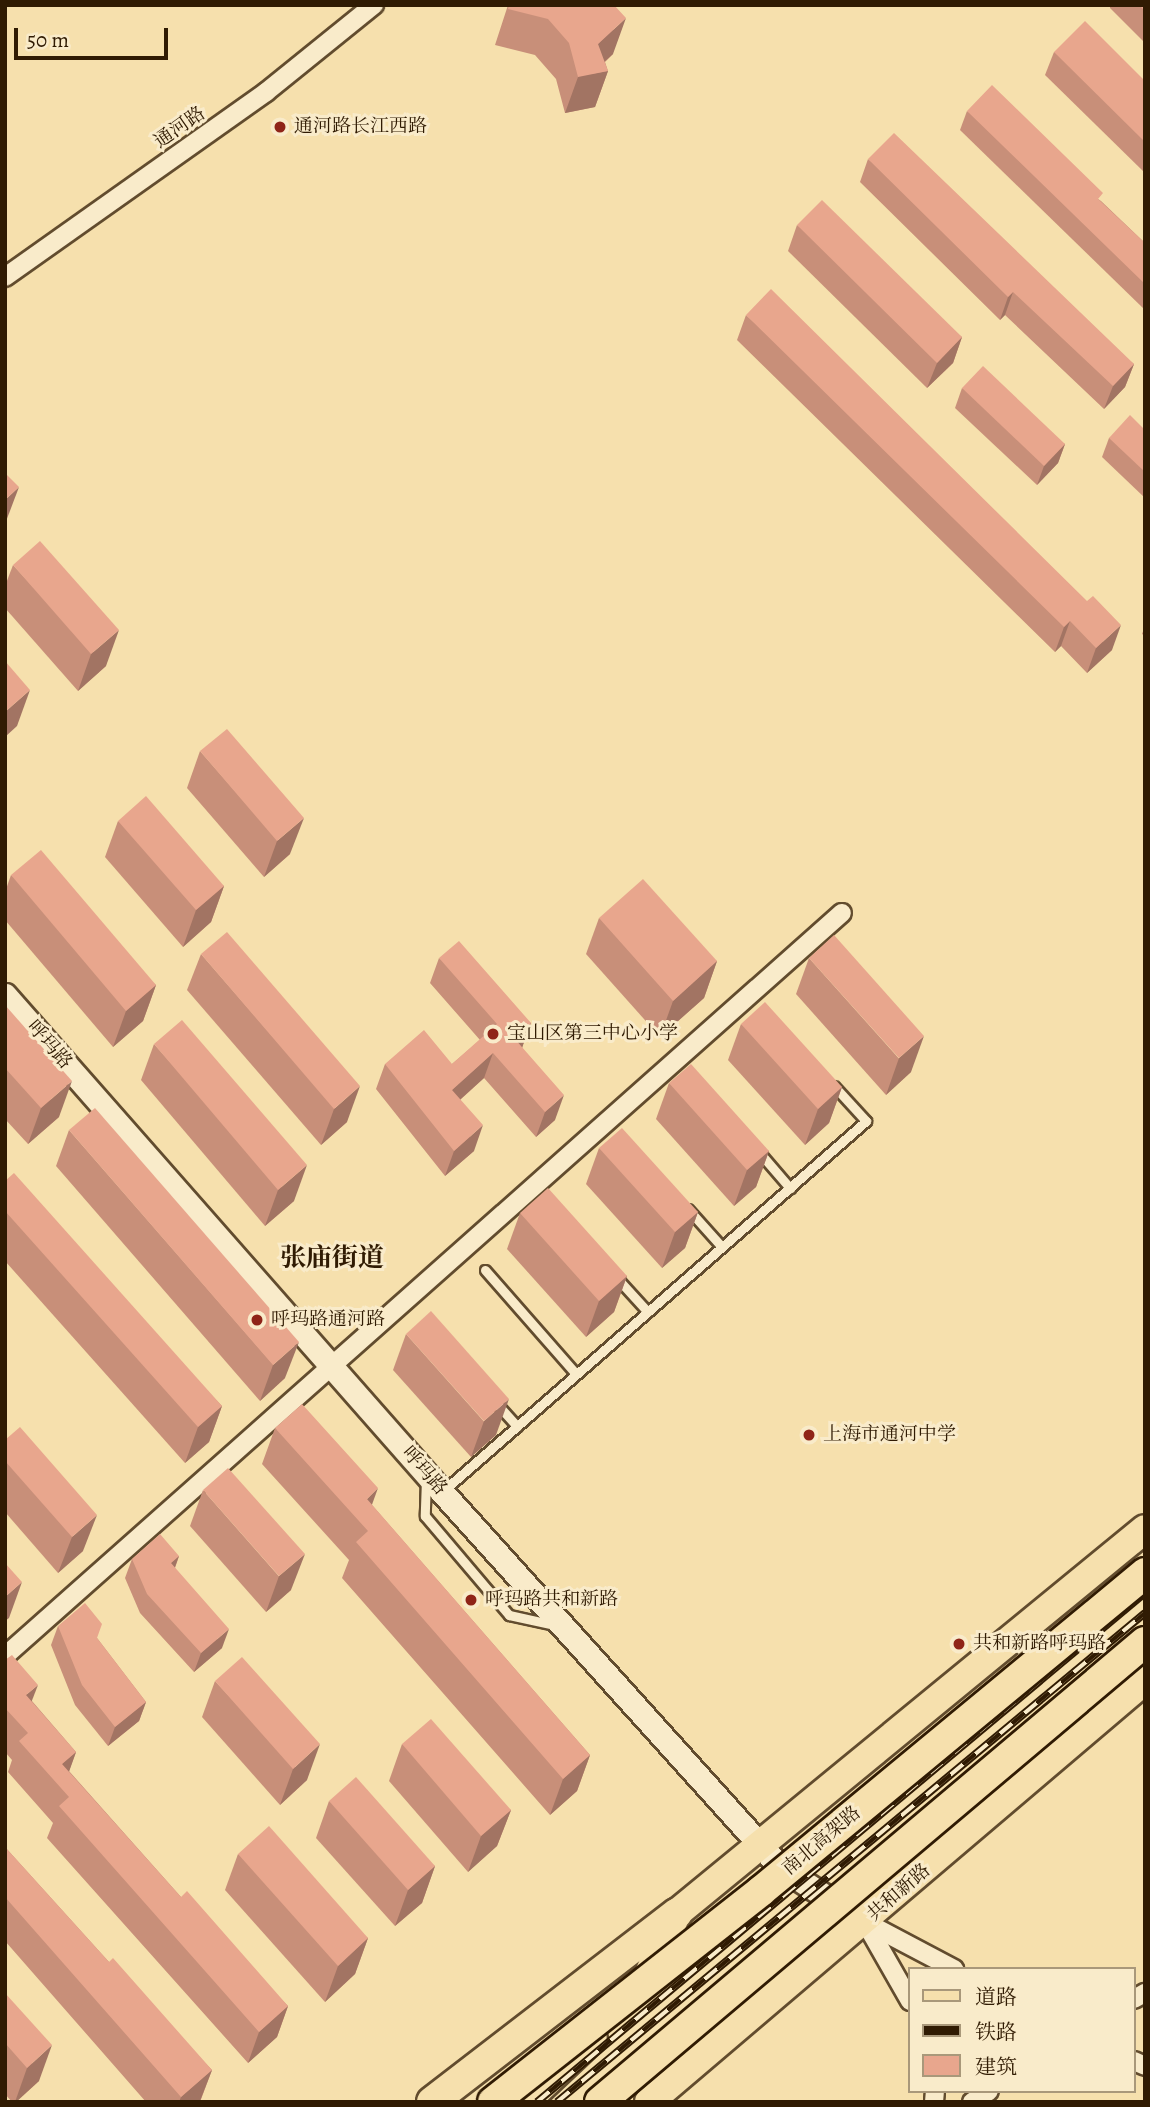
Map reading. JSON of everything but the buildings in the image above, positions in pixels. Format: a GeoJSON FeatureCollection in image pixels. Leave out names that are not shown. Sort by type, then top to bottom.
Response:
{"type":"FeatureCollection","features":[{"type":"Feature","properties":{"kind":"highway","name":"南北高架路"},"geometry":{"type":"LineString","coordinates":[[493,2102],[761,1891],[1145,1573]]}},
{"type":"Feature","properties":{"kind":"highway"},"geometry":{"type":"LineString","coordinates":[[600,2102],[1145,1642]]}},
{"type":"Feature","properties":{"kind":"highway"},"geometry":{"type":"LineString","coordinates":[[432,2102],[677,1913]]}},
{"type":"Feature","properties":{"kind":"main road"},"geometry":{"type":"LineString","coordinates":[[1083,1579],[1114,1534],[1145,1509]]}},
{"type":"Feature","properties":{"kind":"main road"},"geometry":{"type":"LineString","coordinates":[[525,2102],[634,2000],[661,1955],[677,1913],[760,1842],[1145,1529]]}},
{"type":"Feature","properties":{"kind":"main road","name":"共和新路"},"geometry":{"type":"LineString","coordinates":[[649,2102],[865,1922],[1145,1681]]}},
{"type":"Feature","properties":{"kind":"street","name":"通河路"},"geometry":{"type":"LineString","coordinates":[[5,276],[266,92],[374,5]]}},
{"type":"Feature","properties":{"kind":"street"},"geometry":{"type":"LineString","coordinates":[[5,1656],[842,913]]}},
{"type":"Feature","properties":{"kind":"street","name":"呼玛路"},"geometry":{"type":"LineString","coordinates":[[5,995],[426,1474],[780,1867],[865,1922]]}},
{"type":"Feature","properties":{"kind":"street"},"geometry":{"type":"LineString","coordinates":[[865,1922],[950,1967]]}},
{"type":"Feature","properties":{"kind":"street"},"geometry":{"type":"LineString","coordinates":[[865,1922],[908,1997]]}},
{"type":"Feature","properties":{"kind":"lane"},"geometry":{"type":"LineString","coordinates":[[442,1492],[866,1121],[830,1081]]}},
{"type":"Feature","properties":{"kind":"lane"},"geometry":{"type":"LineString","coordinates":[[755,1147],[790,1188]]}},
{"type":"Feature","properties":{"kind":"lane"},"geometry":{"type":"LineString","coordinates":[[677,1196],[722,1247]]}},
{"type":"Feature","properties":{"kind":"lane"},"geometry":{"type":"LineString","coordinates":[[485,1270],[576,1374]]}},
{"type":"Feature","properties":{"kind":"lane"},"geometry":{"type":"LineString","coordinates":[[611,1271],[648,1312]]}},
{"type":"Feature","properties":{"kind":"lane"},"geometry":{"type":"LineString","coordinates":[[491,1397],[517,1426]]}},
{"type":"Feature","properties":{"kind":"lane"},"geometry":{"type":"LineString","coordinates":[[426,1474],[425,1516],[509,1615],[566,1628]]}},
{"type":"Feature","properties":{"kind":"railway"},"geometry":{"type":"LineString","coordinates":[[537,2102],[1145,1593]]}},
{"type":"Feature","properties":{"kind":"railway"},"geometry":{"type":"LineString","coordinates":[[557,2102],[1145,1613]]}},
{"type":"Feature","properties":{"kind":"place","name":"通河路长江西路"},"geometry":{"type":"Point","coordinates":[280,127]}},
{"type":"Feature","properties":{"kind":"place","name":"宝山区第三中心小学"},"geometry":{"type":"Point","coordinates":[493,1034]}},
{"type":"Feature","properties":{"kind":"place","name":"呼玛路通河路"},"geometry":{"type":"Point","coordinates":[257,1320]}},
{"type":"Feature","properties":{"kind":"place","name":"上海市通河中学"},"geometry":{"type":"Point","coordinates":[809,1435]}},
{"type":"Feature","properties":{"kind":"place","name":"呼玛路共和新路"},"geometry":{"type":"Point","coordinates":[471,1600]}},
{"type":"Feature","properties":{"kind":"place","name":"共和新路呼玛路"},"geometry":{"type":"Point","coordinates":[959,1644]}},
{"type":"Feature","properties":{"kind":"district","name":"张庙街道"},"geometry":{"type":"Point","coordinates":[332,1258]}}]}
